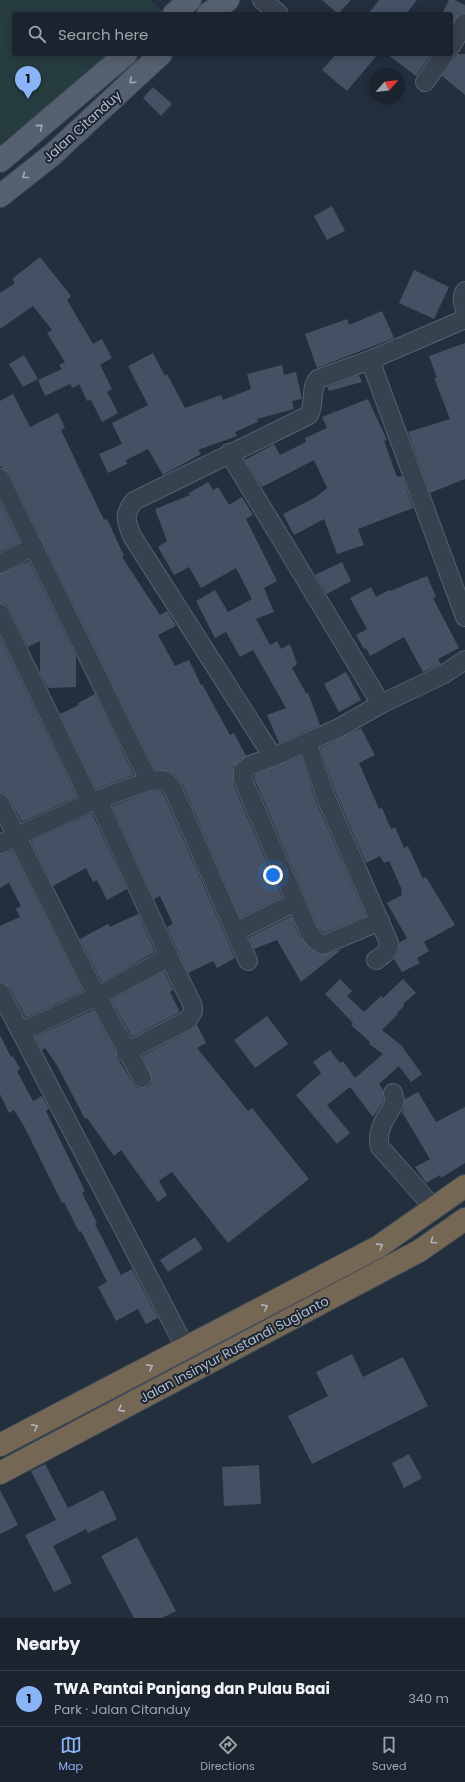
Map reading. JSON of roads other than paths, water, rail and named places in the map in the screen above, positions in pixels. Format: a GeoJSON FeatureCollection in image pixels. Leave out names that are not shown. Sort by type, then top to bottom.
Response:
{"type":"FeatureCollection","features":[{"type":"Feature","properties":{"kind":"highway"},"geometry":{"type":"LineString","coordinates":[[0,1445],[186,1349],[378,1247],[465,1186]]}},
{"type":"Feature","properties":{"kind":"highway","name":"Jalan Insinyur Rustandi Sugianto"},"geometry":{"type":"LineString","coordinates":[[0,1473],[419,1251],[465,1219]]}},
{"type":"Feature","properties":{"kind":"main road"},"geometry":{"type":"LineString","coordinates":[[176,12],[190,0]]}},
{"type":"Feature","properties":{"kind":"main road"},"geometry":{"type":"LineString","coordinates":[[211,12],[228,0]]}},
{"type":"Feature","properties":{"kind":"main road","name":"Jalan Citanduy"},"geometry":{"type":"LineString","coordinates":[[0,161],[124,56]]}},
{"type":"Feature","properties":{"kind":"main road","name":"Jalan Citanduy"},"geometry":{"type":"LineString","coordinates":[[0,196],[52,154],[159,56]]}},
{"type":"Feature","properties":{"kind":"street"},"geometry":{"type":"LineString","coordinates":[[262,0],[277,12]]}},
{"type":"Feature","properties":{"kind":"street"},"geometry":{"type":"LineString","coordinates":[[453,43],[465,23]]}},
{"type":"Feature","properties":{"kind":"street"},"geometry":{"type":"LineString","coordinates":[[425,82],[444,56]]}},
{"type":"Feature","properties":{"kind":"street"},"geometry":{"type":"LineString","coordinates":[[465,291],[462,300],[465,310]]}},
{"type":"Feature","properties":{"kind":"street"},"geometry":{"type":"LineString","coordinates":[[273,757],[132,536],[126,520],[127,510],[134,500],[309,414],[312,410],[315,383],[318,379],[370,360],[465,319]]}},
{"type":"Feature","properties":{"kind":"street"},"geometry":{"type":"LineString","coordinates":[[370,360],[465,617]]}},
{"type":"Feature","properties":{"kind":"street"},"geometry":{"type":"LineString","coordinates":[[229,453],[381,704]]}},
{"type":"Feature","properties":{"kind":"street"},"geometry":{"type":"LineString","coordinates":[[1,481],[149,781]]}},
{"type":"Feature","properties":{"kind":"street"},"geometry":{"type":"LineString","coordinates":[[0,564],[34,546]]}},
{"type":"Feature","properties":{"kind":"street"},"geometry":{"type":"LineString","coordinates":[[0,612],[94,801],[193,1006],[194,1011],[188,1020],[126,1052]]}},
{"type":"Feature","properties":{"kind":"street"},"geometry":{"type":"LineString","coordinates":[[380,921],[323,945],[316,941],[309,932],[295,902],[243,780],[243,771],[250,765],[273,757],[339,728],[381,704],[444,674],[465,660]]}},
{"type":"Feature","properties":{"kind":"street"},"geometry":{"type":"LineString","coordinates":[[307,742],[327,800],[389,942],[389,948],[386,954],[376,960]]}},
{"type":"Feature","properties":{"kind":"street"},"geometry":{"type":"LineString","coordinates":[[0,844],[16,835],[94,801],[149,781],[163,780],[168,783],[173,790],[248,961]]}},
{"type":"Feature","properties":{"kind":"street"},"geometry":{"type":"LineString","coordinates":[[0,803],[97,996],[126,1052],[142,1078]]}},
{"type":"Feature","properties":{"kind":"street"},"geometry":{"type":"LineString","coordinates":[[235,932],[295,902]]}},
{"type":"Feature","properties":{"kind":"street"},"geometry":{"type":"LineString","coordinates":[[21,1032],[97,996],[169,957]]}},
{"type":"Feature","properties":{"kind":"street"},"geometry":{"type":"LineString","coordinates":[[0,992],[186,1349]]}},
{"type":"Feature","properties":{"kind":"street"},"geometry":{"type":"LineString","coordinates":[[393,1093],[395,1102],[384,1120],[378,1141],[380,1147],[433,1207]]}},
{"type":"Feature","properties":{"kind":"place","name":"TWA Pantai Panjang dan Pulau Baai"},"geometry":{"type":"Point","coordinates":[28,99]}}]}
